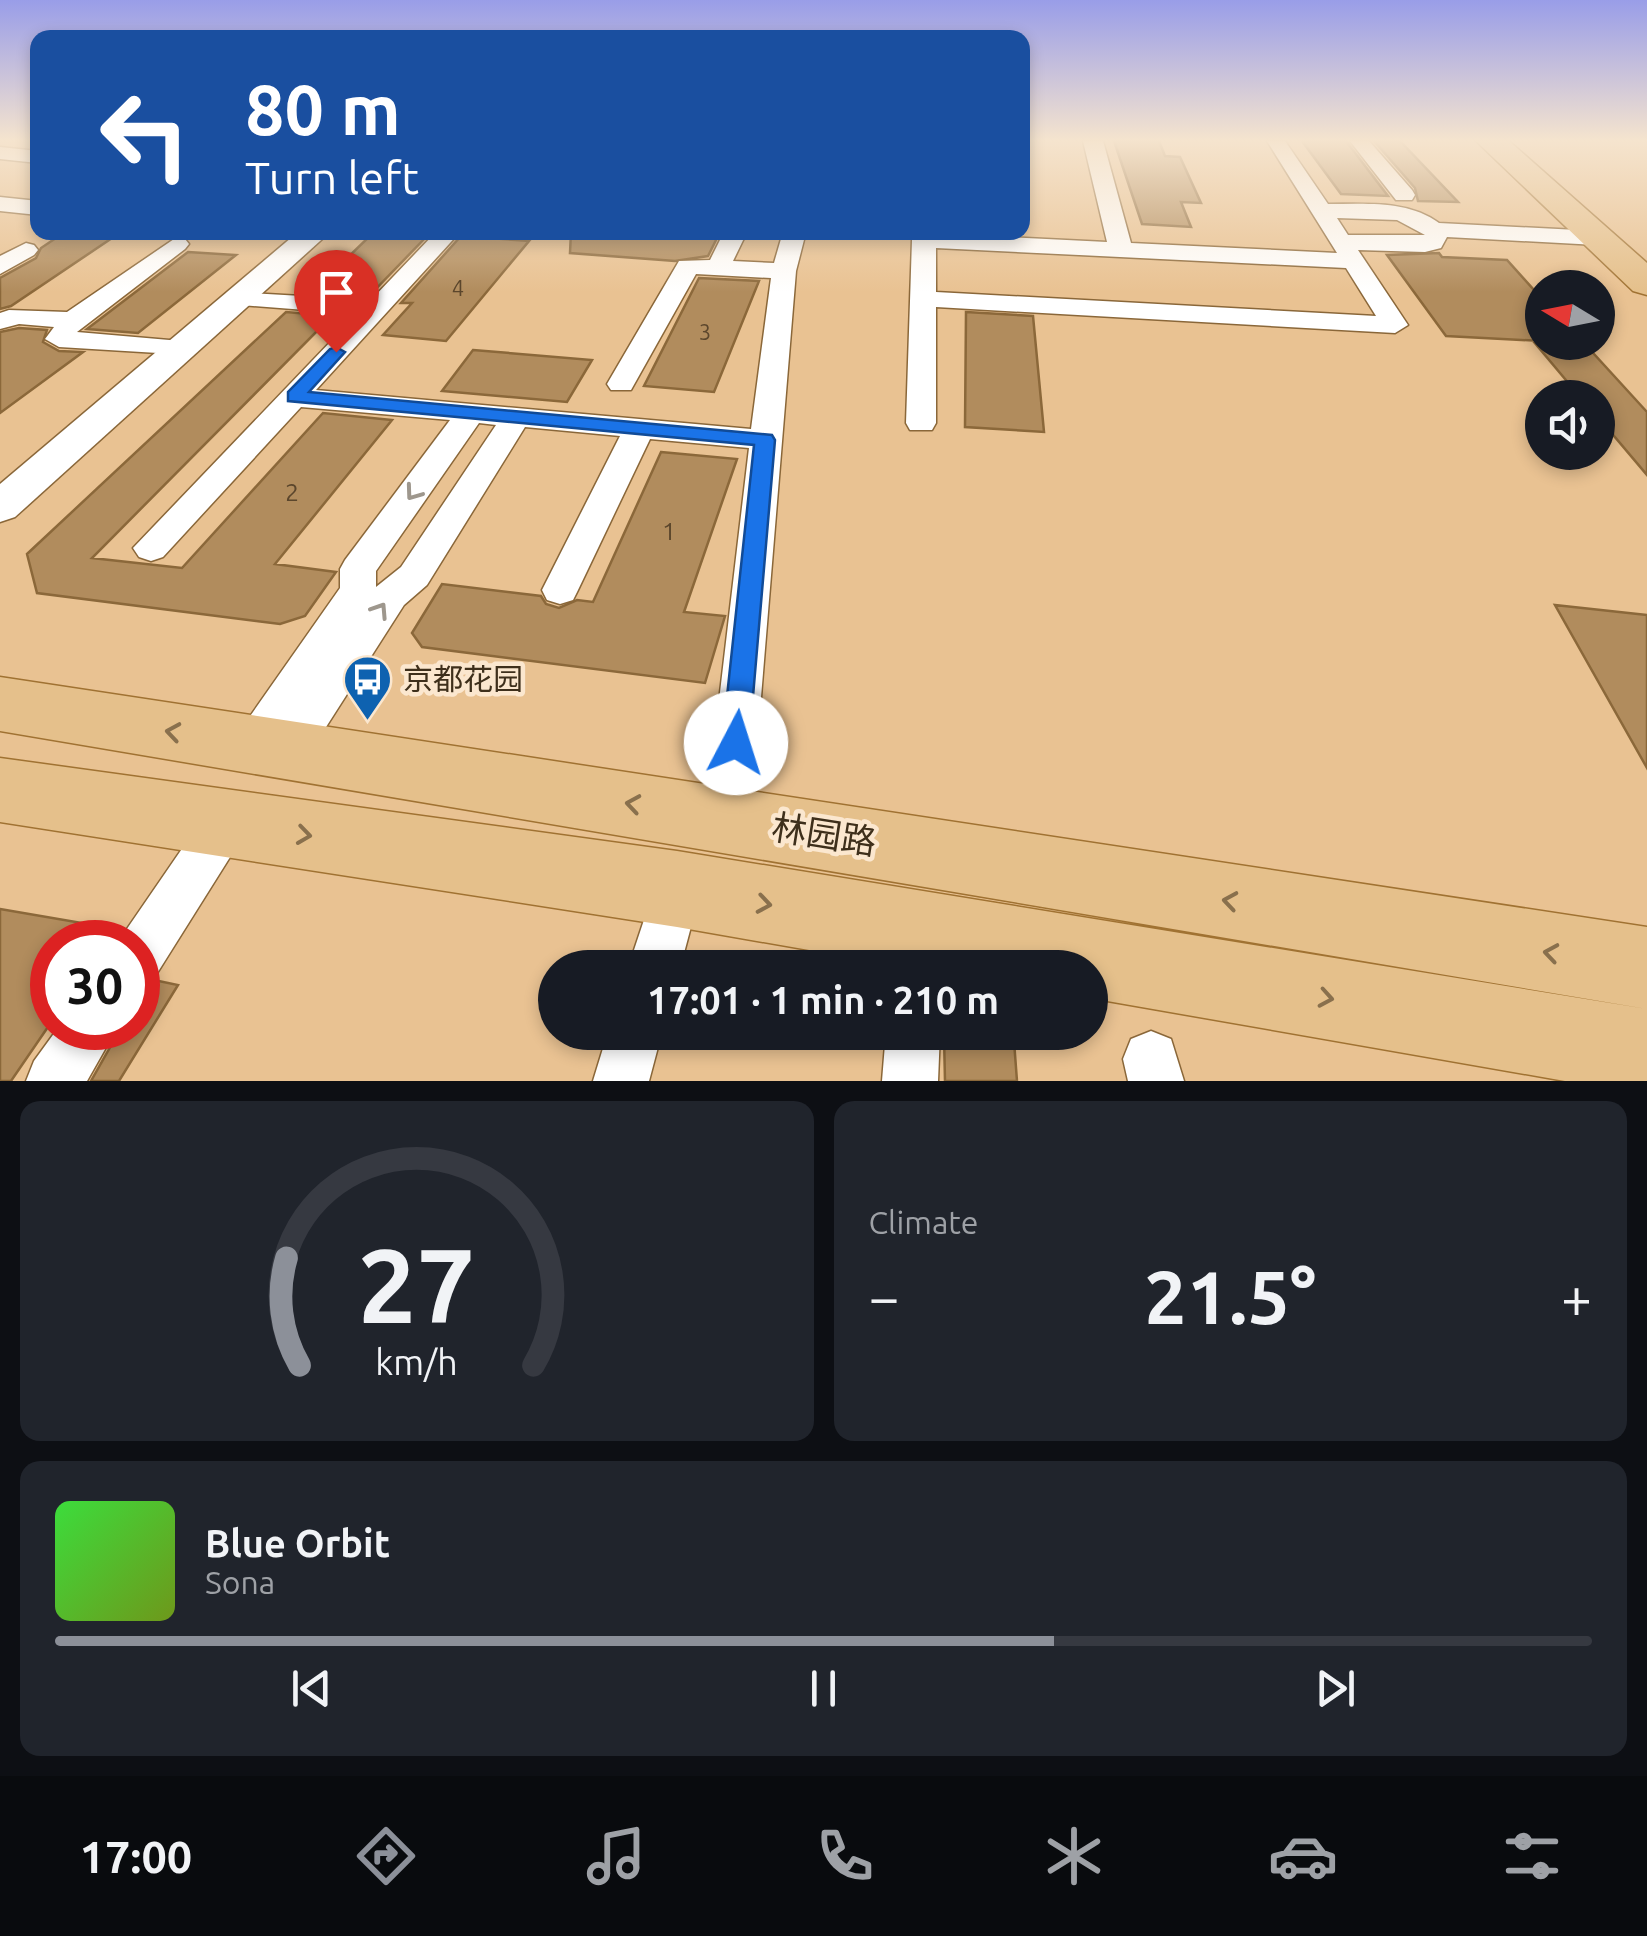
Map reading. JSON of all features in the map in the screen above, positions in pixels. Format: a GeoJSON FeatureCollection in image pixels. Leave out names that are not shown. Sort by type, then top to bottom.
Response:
{"type":"FeatureCollection","features":[{"type":"Feature","properties":{"kind":"main road"},"geometry":{"type":"LineString","coordinates":[[1547,191],[1647,283]]}},
{"type":"Feature","properties":{"kind":"main road"},"geometry":{"type":"LineString","coordinates":[[1586,191],[1647,244]]}},
{"type":"Feature","properties":{"kind":"main road","name":"林园路"},"geometry":{"type":"LineString","coordinates":[[0,704],[1647,968]]}},
{"type":"Feature","properties":{"kind":"main road"},"geometry":{"type":"LineString","coordinates":[[0,790],[677,890],[918,949],[1647,1052]]}},
{"type":"Feature","properties":{"kind":"street"},"geometry":{"type":"LineString","coordinates":[[1106,191],[1121,250]]}},
{"type":"Feature","properties":{"kind":"street"},"geometry":{"type":"LineString","coordinates":[[923,299],[1396,325],[1309,191]]}},
{"type":"Feature","properties":{"kind":"street"},"geometry":{"type":"LineString","coordinates":[[1401,191],[1404,195]]}},
{"type":"Feature","properties":{"kind":"street"},"geometry":{"type":"LineString","coordinates":[[0,204],[30,207]]}},
{"type":"Feature","properties":{"kind":"street"},"geometry":{"type":"LineString","coordinates":[[1322,211],[1394,214],[1434,230],[1597,238]]}},
{"type":"Feature","properties":{"kind":"street"},"geometry":{"type":"LineString","coordinates":[[921,423],[924,240],[1121,250],[1348,252],[1424,245],[1436,239],[1434,230]]}},
{"type":"Feature","properties":{"kind":"street"},"geometry":{"type":"LineString","coordinates":[[0,506],[307,240]]}},
{"type":"Feature","properties":{"kind":"street"},"geometry":{"type":"LineString","coordinates":[[151,548],[442,240]]}},
{"type":"Feature","properties":{"kind":"street"},"geometry":{"type":"LineString","coordinates":[[719,266],[732,240]]}},
{"type":"Feature","properties":{"kind":"street"},"geometry":{"type":"LineString","coordinates":[[728,820],[764,440],[784,271],[793,240]]}},
{"type":"Feature","properties":{"kind":"street"},"geometry":{"type":"LineString","coordinates":[[177,244],[73,320],[59,339],[181,350]]}},
{"type":"Feature","properties":{"kind":"street"},"geometry":{"type":"LineString","coordinates":[[0,267],[26,250]]}},
{"type":"Feature","properties":{"kind":"street"},"geometry":{"type":"LineString","coordinates":[[621,384],[688,266],[784,271]]}},
{"type":"Feature","properties":{"kind":"street"},"geometry":{"type":"LineString","coordinates":[[241,297],[378,308]]}},
{"type":"Feature","properties":{"kind":"street"},"geometry":{"type":"LineString","coordinates":[[0,322],[18,316],[73,320]]}},
{"type":"Feature","properties":{"kind":"street"},"geometry":{"type":"LineString","coordinates":[[294,396],[764,440]]}},
{"type":"Feature","properties":{"kind":"street"},"geometry":{"type":"LineString","coordinates":[[271,747],[358,590],[358,569],[470,414]]}},
{"type":"Feature","properties":{"kind":"street"},"geometry":{"type":"LineString","coordinates":[[271,747],[390,594],[414,576],[516,418]]}},
{"type":"Feature","properties":{"kind":"street"},"geometry":{"type":"LineString","coordinates":[[560,590],[639,430]]}},
{"type":"Feature","properties":{"kind":"street"},"geometry":{"type":"LineString","coordinates":[[160,924],[226,823]]}},
{"type":"Feature","properties":{"kind":"street"},"geometry":{"type":"LineString","coordinates":[[659,950],[677,890]]}},
{"type":"Feature","properties":{"kind":"street"},"geometry":{"type":"LineString","coordinates":[[54,1081],[75,1050]]}},
{"type":"Feature","properties":{"kind":"street"},"geometry":{"type":"LineString","coordinates":[[621,1081],[630,1050]]}},
{"type":"Feature","properties":{"kind":"street"},"geometry":{"type":"LineString","coordinates":[[910,1081],[912,1050]]}},
{"type":"Feature","properties":{"kind":"building"},"geometry":{"type":"Polygon","coordinates":[[[1131,191],[1196,191],[1201,203],[1181,202],[1191,227],[1142,224],[1131,191]]]}},
{"type":"Feature","properties":{"kind":"building"},"geometry":{"type":"Polygon","coordinates":[[[1339,191],[1385,191],[1388,196],[1339,191]]]}},
{"type":"Feature","properties":{"kind":"building"},"geometry":{"type":"Polygon","coordinates":[[[1416,191],[1448,191],[1458,202],[1418,201],[1416,191]]]}},
{"type":"Feature","properties":{"kind":"building"},"geometry":{"type":"Polygon","coordinates":[[[53,240],[109,240],[11,306],[0,309],[0,278],[36,258],[41,248],[53,240]]]}},
{"type":"Feature","properties":{"kind":"building"},"geometry":{"type":"Polygon","coordinates":[[[366,240],[423,240],[369,296],[311,293],[366,240]]]}},
{"type":"Feature","properties":{"kind":"building"},"geometry":{"type":"Polygon","coordinates":[[[457,240],[529,241],[446,341],[383,335],[412,303],[401,303],[457,240]]]}},
{"type":"Feature","properties":{"kind":"building"},"geometry":{"type":"Polygon","coordinates":[[[571,240],[716,240],[708,256],[675,261],[570,253],[571,240]]]}},
{"type":"Feature","properties":{"kind":"building"},"geometry":{"type":"Polygon","coordinates":[[[188,252],[236,255],[138,333],[87,329],[188,252]]]}},
{"type":"Feature","properties":{"kind":"building"},"geometry":{"type":"Polygon","coordinates":[[[1439,253],[1442,257],[1507,260],[1525,280],[1525,340],[1446,336],[1387,255],[1439,253]]]}},
{"type":"Feature","properties":{"kind":"building"},"geometry":{"type":"Polygon","coordinates":[[[699,278],[759,281],[714,392],[644,386],[699,278]]]}},
{"type":"Feature","properties":{"kind":"building"},"geometry":{"type":"Polygon","coordinates":[[[286,312],[332,316],[92,558],[182,568],[323,413],[392,420],[275,564],[336,572],[305,616],[280,624],[37,593],[27,554],[286,312]]]}},
{"type":"Feature","properties":{"kind":"building"},"geometry":{"type":"Polygon","coordinates":[[[966,312],[1033,316],[1044,432],[965,427],[966,312]]]}},
{"type":"Feature","properties":{"kind":"building"},"geometry":{"type":"Polygon","coordinates":[[[19,328],[47,330],[43,342],[59,351],[83,352],[0,413],[0,332],[19,328]]]}},
{"type":"Feature","properties":{"kind":"building"},"geometry":{"type":"Polygon","coordinates":[[[473,350],[592,360],[567,402],[442,391],[473,350]]]}},
{"type":"Feature","properties":{"kind":"building"},"geometry":{"type":"Polygon","coordinates":[[[1549,360],[1599,360],[1647,412],[1647,475],[1615,437],[1615,380],[1566,380],[1549,360]]]}},
{"type":"Feature","properties":{"kind":"building"},"geometry":{"type":"Polygon","coordinates":[[[661,452],[737,459],[684,612],[725,616],[705,683],[422,647],[412,633],[442,584],[541,596],[546,604],[559,608],[577,600],[593,602],[661,452]]]}},
{"type":"Feature","properties":{"kind":"building"},"geometry":{"type":"Polygon","coordinates":[[[1555,605],[1647,615],[1647,768],[1555,605]]]}},
{"type":"Feature","properties":{"kind":"building"},"geometry":{"type":"Polygon","coordinates":[[[0,909],[64,920],[30,920],[32,1050],[11,1081],[0,1081],[0,909]]]}},
{"type":"Feature","properties":{"kind":"building"},"geometry":{"type":"Polygon","coordinates":[[[160,981],[178,985],[160,1014],[160,981]]]}},
{"type":"Feature","properties":{"kind":"building"},"geometry":{"type":"Polygon","coordinates":[[[109,1050],[138,1050],[119,1081],[91,1081],[109,1050]]]}},
{"type":"Feature","properties":{"kind":"building"},"geometry":{"type":"Polygon","coordinates":[[[944,1050],[1015,1050],[1017,1081],[945,1081],[944,1050]]]}},
{"type":"Feature","properties":{"kind":"place","name":"京都花园"},"geometry":{"type":"Point","coordinates":[368,722]}},
{"type":"Feature","properties":{"kind":"route"},"geometry":{"type":"LineString","coordinates":[[336,352],[294,396],[764,440],[736,743]]}}]}
